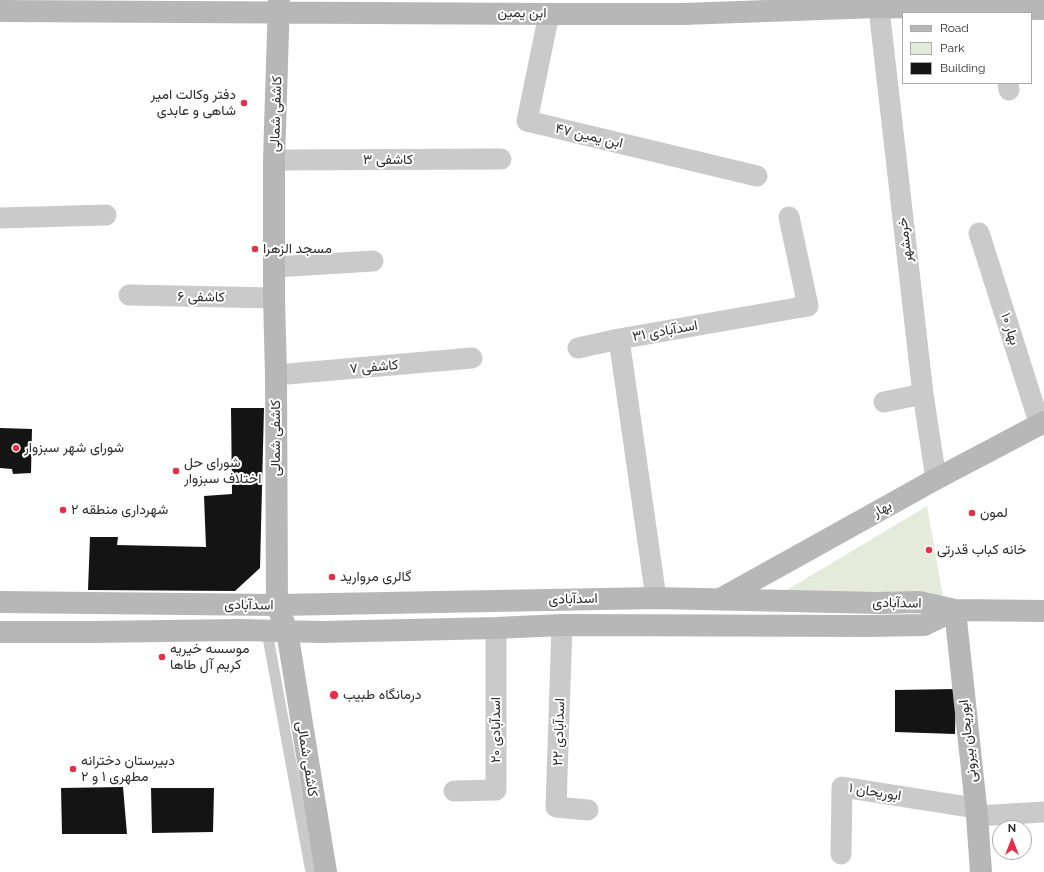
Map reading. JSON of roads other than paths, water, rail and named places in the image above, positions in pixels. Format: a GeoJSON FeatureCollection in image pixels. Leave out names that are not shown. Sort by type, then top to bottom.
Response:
{"type":"FeatureCollection","features":[{"type":"Feature","properties":{"kind":"main road","name":"ابن یمین"},"geometry":{"type":"LineString","coordinates":[[0,11],[279,6],[505,6],[549,14],[684,7],[878,3],[1003,11],[1044,9]]}},
{"type":"Feature","properties":{"kind":"main road","name":"کاشفی شمالی"},"geometry":{"type":"LineString","coordinates":[[279,6],[274,160],[277,631],[326,872]]}},
{"type":"Feature","properties":{"kind":"main road","name":"بهار"},"geometry":{"type":"LineString","coordinates":[[722,599],[1042,423]]}},
{"type":"Feature","properties":{"kind":"main road","name":"اسدآبادی"},"geometry":{"type":"LineString","coordinates":[[0,602],[277,605],[656,598],[879,603],[919,602],[955,610]]}},
{"type":"Feature","properties":{"kind":"main road","name":"اسدآبادی"},"geometry":{"type":"LineString","coordinates":[[0,632],[240,630],[322,632],[562,625],[924,625],[955,610]]}},
{"type":"Feature","properties":{"kind":"main road"},"geometry":{"type":"LineString","coordinates":[[955,610],[1044,611]]}},
{"type":"Feature","properties":{"kind":"main road","name":"ابوریحان بیرونی"},"geometry":{"type":"LineString","coordinates":[[955,610],[982,872]]}},
{"type":"Feature","properties":{"kind":"street","name":"خرمشهر"},"geometry":{"type":"LineString","coordinates":[[878,3],[923,394],[936,480]]}},
{"type":"Feature","properties":{"kind":"street","name":"ابن یمین ۴۷"},"geometry":{"type":"LineString","coordinates":[[549,14],[527,121],[757,176]]}},
{"type":"Feature","properties":{"kind":"street","name":"کاشفی ۳"},"geometry":{"type":"LineString","coordinates":[[274,160],[501,159]]}},
{"type":"Feature","properties":{"kind":"street"},"geometry":{"type":"LineString","coordinates":[[0,218],[106,215]]}},
{"type":"Feature","properties":{"kind":"street","name":"اسدآبادی ۳۱"},"geometry":{"type":"LineString","coordinates":[[656,598],[619,339],[808,306],[789,217]]}},
{"type":"Feature","properties":{"kind":"street","name":"بهار ۱۰"},"geometry":{"type":"LineString","coordinates":[[979,233],[1042,423]]}},
{"type":"Feature","properties":{"kind":"street"},"geometry":{"type":"LineString","coordinates":[[275,267],[373,261]]}},
{"type":"Feature","properties":{"kind":"street","name":"کاشفی ۶"},"geometry":{"type":"LineString","coordinates":[[129,295],[274,298]]}},
{"type":"Feature","properties":{"kind":"street"},"geometry":{"type":"LineString","coordinates":[[578,348],[619,339]]}},
{"type":"Feature","properties":{"kind":"street","name":"کاشفی ۷"},"geometry":{"type":"LineString","coordinates":[[276,375],[472,358]]}},
{"type":"Feature","properties":{"kind":"street"},"geometry":{"type":"LineString","coordinates":[[884,402],[923,394]]}},
{"type":"Feature","properties":{"kind":"street","name":"اسدآبادی ۲۲"},"geometry":{"type":"LineString","coordinates":[[562,625],[556,807],[588,810]]}},
{"type":"Feature","properties":{"kind":"street","name":"اسدآبادی ۲۰"},"geometry":{"type":"LineString","coordinates":[[454,791],[496,790],[496,628]]}},
{"type":"Feature","properties":{"kind":"street","name":"ابوریحان ۱"},"geometry":{"type":"LineString","coordinates":[[841,854],[842,787],[976,812]]}},
{"type":"Feature","properties":{"kind":"street"},"geometry":{"type":"LineString","coordinates":[[976,812],[1044,812]]}},
{"type":"Feature","properties":{"kind":"lane"},"geometry":{"type":"LineString","coordinates":[[277,631],[311,872]]}},
{"type":"Feature","properties":{"kind":"place","name":"دفتر وکالت امیر شاهی و عابدی"},"geometry":{"type":"Point","coordinates":[244,103]}},
{"type":"Feature","properties":{"kind":"place","name":"مسجد الزهرا"},"geometry":{"type":"Point","coordinates":[255,249]}},
{"type":"Feature","properties":{"kind":"place","name":"شورای شهر سبزوار"},"geometry":{"type":"Point","coordinates":[16,448]}},
{"type":"Feature","properties":{"kind":"place","name":"شورای حل اختلاف سبزوار"},"geometry":{"type":"Point","coordinates":[176,471]}},
{"type":"Feature","properties":{"kind":"place","name":"شهرداری منطقه ۲"},"geometry":{"type":"Point","coordinates":[63,510]}},
{"type":"Feature","properties":{"kind":"place","name":"لمون"},"geometry":{"type":"Point","coordinates":[972,513]}},
{"type":"Feature","properties":{"kind":"place","name":"خانه کباب قدرتی"},"geometry":{"type":"Point","coordinates":[929,550]}},
{"type":"Feature","properties":{"kind":"place","name":"گالری مروارید"},"geometry":{"type":"Point","coordinates":[332,577]}},
{"type":"Feature","properties":{"kind":"place","name":"موسسه خیریه کریم آل طاها"},"geometry":{"type":"Point","coordinates":[162,657]}},
{"type":"Feature","properties":{"kind":"place","name":"درمانگاه طبیب"},"geometry":{"type":"Point","coordinates":[334,695]}},
{"type":"Feature","properties":{"kind":"place","name":"دبیرستان دخترانه مطهری ۱ و ۲"},"geometry":{"type":"Point","coordinates":[73,769]}}]}
